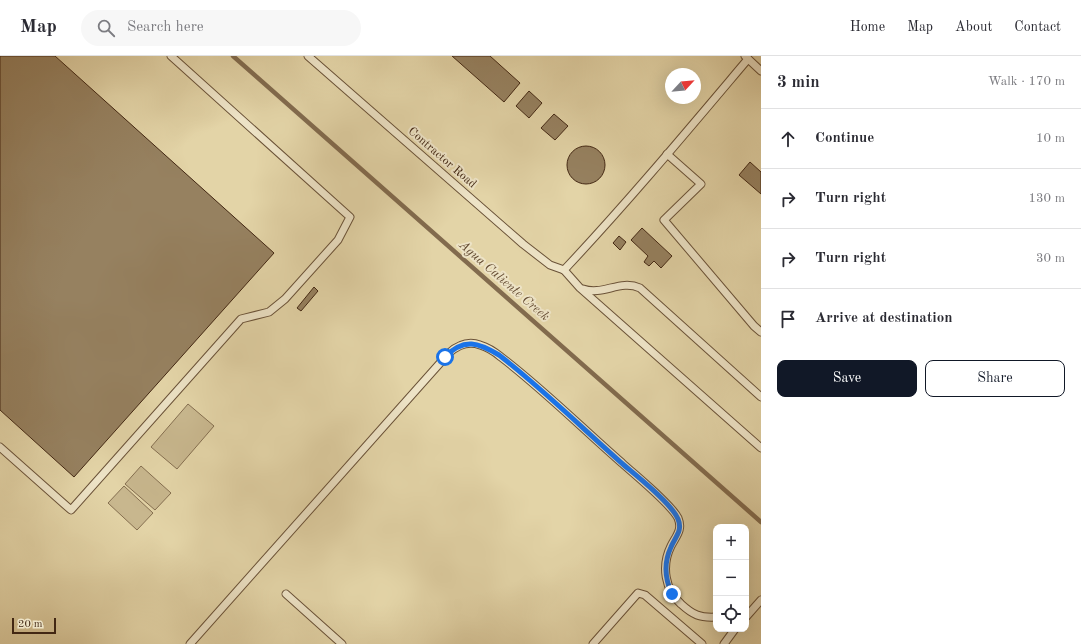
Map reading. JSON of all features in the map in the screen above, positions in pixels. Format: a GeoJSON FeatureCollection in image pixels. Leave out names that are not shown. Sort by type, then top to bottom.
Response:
{"type":"FeatureCollection","features":[{"type":"Feature","properties":{"kind":"lane"},"geometry":{"type":"LineString","coordinates":[[0,447],[71,510],[241,319],[269,312],[286,300],[338,240],[350,217],[171,56]]}},
{"type":"Feature","properties":{"kind":"lane","name":"Contractor Road"},"geometry":{"type":"LineString","coordinates":[[308,56],[523,244],[550,265],[564,270]]}},
{"type":"Feature","properties":{"kind":"lane"},"geometry":{"type":"LineString","coordinates":[[761,71],[746,57],[667,154],[564,270],[580,288],[761,448]]}},
{"type":"Feature","properties":{"kind":"lane"},"geometry":{"type":"LineString","coordinates":[[667,154],[701,184],[664,220],[754,326],[761,332]]}},
{"type":"Feature","properties":{"kind":"lane"},"geometry":{"type":"LineString","coordinates":[[580,288],[590,292],[601,291],[623,284],[632,284],[640,288],[761,397]]}},
{"type":"Feature","properties":{"kind":"lane"},"geometry":{"type":"LineString","coordinates":[[190,644],[449,353],[458,347],[469,343],[481,345],[510,364],[640,479],[672,510],[678,518],[680,527],[678,536],[668,553],[666,563],[666,582],[674,598],[693,615],[704,618],[713,617]]}},
{"type":"Feature","properties":{"kind":"lane"},"geometry":{"type":"LineString","coordinates":[[593,644],[638,593],[646,595],[702,644]]}},
{"type":"Feature","properties":{"kind":"lane"},"geometry":{"type":"LineString","coordinates":[[286,594],[342,644]]}},
{"type":"Feature","properties":{"kind":"lane"},"geometry":{"type":"LineString","coordinates":[[749,613],[761,600]]}},
{"type":"Feature","properties":{"kind":"lane"},"geometry":{"type":"LineString","coordinates":[[724,644],[733,632]]}},
{"type":"Feature","properties":{"kind":"shaded area"},"geometry":{"type":"Polygon","coordinates":[[[188,404],[214,426],[177,469],[151,447],[188,404]]]}},
{"type":"Feature","properties":{"kind":"shaded area"},"geometry":{"type":"Polygon","coordinates":[[[141,466],[171,493],[155,510],[125,484],[141,466]]]}},
{"type":"Feature","properties":{"kind":"shaded area"},"geometry":{"type":"Polygon","coordinates":[[[124,486],[153,513],[137,530],[108,503],[124,486]]]}},
{"type":"Feature","properties":{"kind":"building"},"geometry":{"type":"Polygon","coordinates":[[[0,56],[55,56],[274,253],[74,477],[0,410],[0,56]]]}},
{"type":"Feature","properties":{"kind":"building"},"geometry":{"type":"Polygon","coordinates":[[[452,56],[490,56],[520,83],[504,102],[452,56]]]}},
{"type":"Feature","properties":{"kind":"building"},"geometry":{"type":"Polygon","coordinates":[[[529,91],[542,103],[529,118],[516,106],[529,91]]]}},
{"type":"Feature","properties":{"kind":"building"},"geometry":{"type":"Polygon","coordinates":[[[554,114],[568,126],[555,140],[541,128],[554,114]]]}},
{"type":"Feature","properties":{"kind":"building"},"geometry":{"type":"Polygon","coordinates":[[[586,146],[599,152],[605,165],[599,178],[586,184],[573,178],[567,165],[573,152],[586,146]]]}},
{"type":"Feature","properties":{"kind":"building"},"geometry":{"type":"Polygon","coordinates":[[[750,162],[761,172],[761,194],[739,175],[750,162]]]}},
{"type":"Feature","properties":{"kind":"building"},"geometry":{"type":"Polygon","coordinates":[[[642,228],[672,256],[661,268],[654,261],[649,266],[644,262],[648,256],[631,240],[642,228]]]}},
{"type":"Feature","properties":{"kind":"building"},"geometry":{"type":"Polygon","coordinates":[[[619,236],[626,242],[620,250],[613,243],[619,236]]]}},
{"type":"Feature","properties":{"kind":"building"},"geometry":{"type":"Polygon","coordinates":[[[314,287],[318,291],[301,311],[297,308],[314,287]]]}},
{"type":"Feature","properties":{"kind":"waterway","name":"Agua Caliente Creek"},"geometry":{"type":"LineString","coordinates":[[233,56],[761,522]]}},
{"type":"Feature","properties":{"kind":"route"},"geometry":{"type":"LineString","coordinates":[[445,357],[452,350],[469,343],[481,345],[499,355],[640,479],[672,510],[678,518],[680,527],[678,536],[668,553],[666,563],[666,582],[672,594]]}}]}
